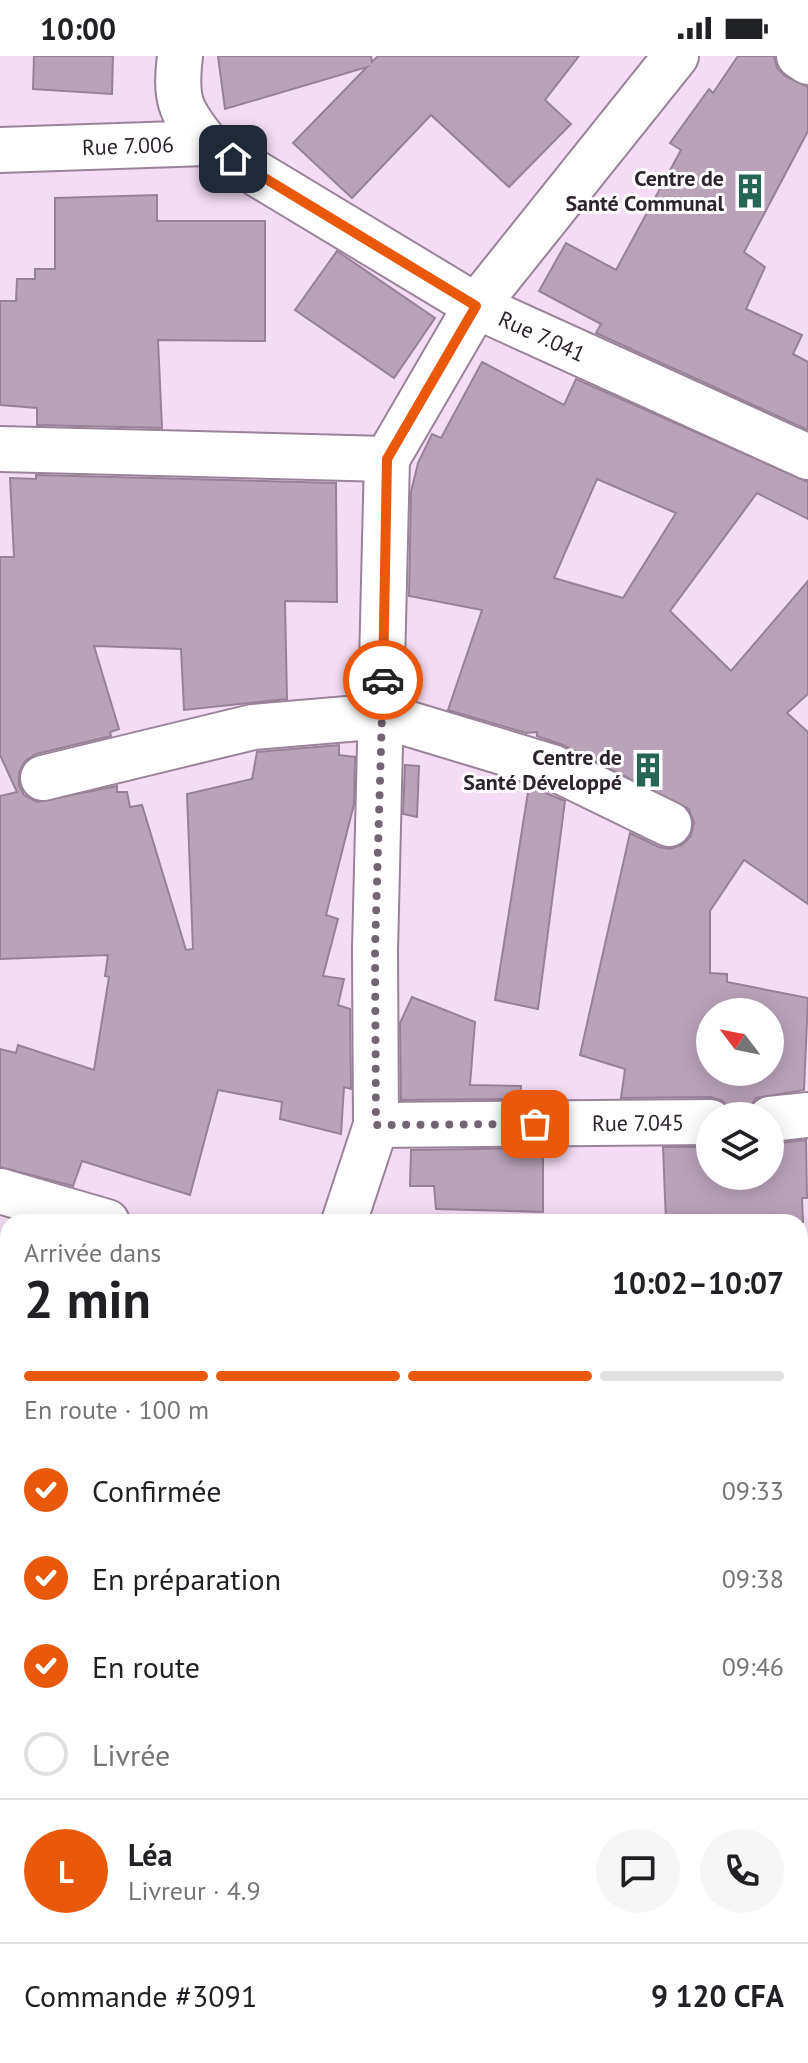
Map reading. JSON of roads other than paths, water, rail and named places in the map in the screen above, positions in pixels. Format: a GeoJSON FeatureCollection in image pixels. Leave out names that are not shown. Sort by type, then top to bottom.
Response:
{"type":"FeatureCollection","features":[{"type":"Feature","properties":{"kind":"street","name":"Rue 7.006"},"geometry":{"type":"LineString","coordinates":[[180,56],[178,81],[183,115],[206,143]]}},
{"type":"Feature","properties":{"kind":"street"},"geometry":{"type":"LineString","coordinates":[[347,1214],[376,1125],[375,950],[387,459],[476,306],[676,56]]}},
{"type":"Feature","properties":{"kind":"street"},"geometry":{"type":"LineString","coordinates":[[799,56],[808,62]]}},
{"type":"Feature","properties":{"kind":"street","name":"Rue 7.006"},"geometry":{"type":"LineString","coordinates":[[0,150],[206,143]]}},
{"type":"Feature","properties":{"kind":"street","name":"Rue 7.041"},"geometry":{"type":"LineString","coordinates":[[206,143],[476,306],[808,457]]}},
{"type":"Feature","properties":{"kind":"street"},"geometry":{"type":"LineString","coordinates":[[0,449],[387,459]]}},
{"type":"Feature","properties":{"kind":"street"},"geometry":{"type":"LineString","coordinates":[[43,778],[253,727],[383,716],[552,767],[669,824]]}},
{"type":"Feature","properties":{"kind":"street"},"geometry":{"type":"LineString","coordinates":[[784,1118],[808,1115]]}},
{"type":"Feature","properties":{"kind":"street","name":"Rue 7.045"},"geometry":{"type":"LineString","coordinates":[[376,1125],[696,1122]]}},
{"type":"Feature","properties":{"kind":"street"},"geometry":{"type":"LineString","coordinates":[[0,1191],[79,1214]]}},
{"type":"Feature","properties":{"kind":"place","name":"Centre de Santé Communal"},"geometry":{"type":"Point","coordinates":[750,191]}},
{"type":"Feature","properties":{"kind":"place","name":"Centre de Santé Développé"},"geometry":{"type":"Point","coordinates":[648,770]}}]}
